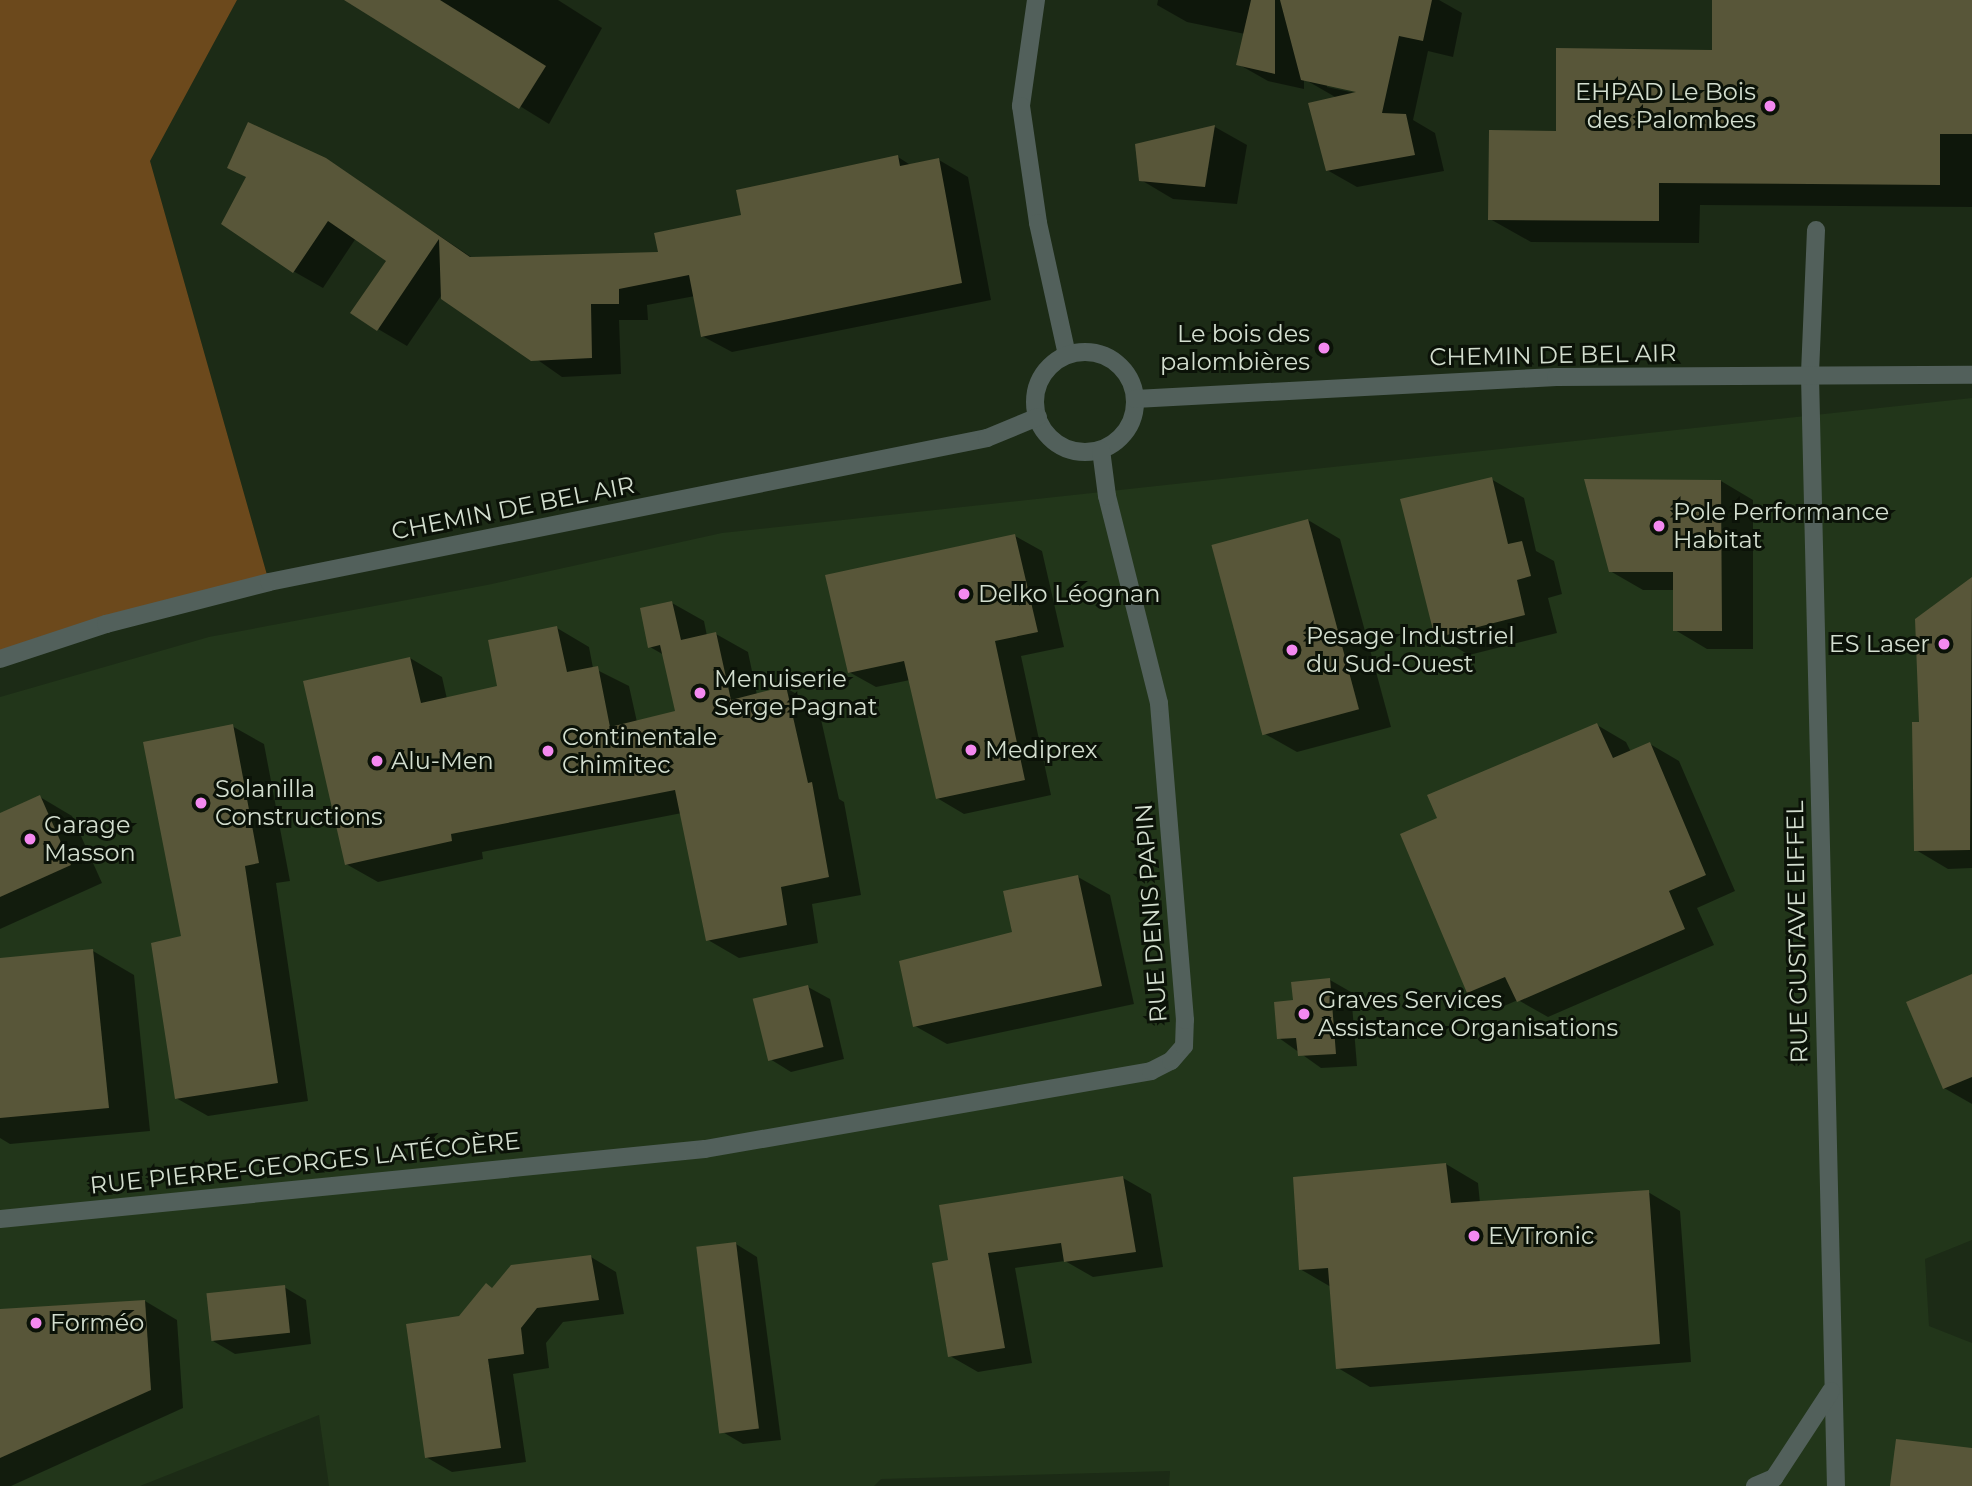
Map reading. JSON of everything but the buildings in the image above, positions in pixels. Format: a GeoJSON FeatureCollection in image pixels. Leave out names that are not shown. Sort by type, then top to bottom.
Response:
{"type":"FeatureCollection","features":[{"type":"Feature","properties":{"kind":"street"},"geometry":{"type":"LineString","coordinates":[[1035,0],[1021,106],[1038,223],[1067,355]]}},
{"type":"Feature","properties":{"kind":"street","name":"RUE GUSTAVE EIFFEL"},"geometry":{"type":"LineString","coordinates":[[1816,230],[1811,376],[1831,1391],[1836,1486]]}},
{"type":"Feature","properties":{"kind":"street"},"geometry":{"type":"LineString","coordinates":[[1083,352],[1113,360],[1132,384],[1135,399],[1126,430],[1101,450],[1085,452],[1055,442],[1038,417],[1035,402],[1044,374],[1067,355],[1083,352]]}},
{"type":"Feature","properties":{"kind":"street","name":"CHEMIN DE BEL AIR"},"geometry":{"type":"LineString","coordinates":[[1135,399],[1556,377],[1972,375]]}},
{"type":"Feature","properties":{"kind":"street","name":"CHEMIN DE BEL AIR"},"geometry":{"type":"LineString","coordinates":[[0,659],[106,624],[269,582],[987,438],[1038,417]]}},
{"type":"Feature","properties":{"kind":"street","name":"RUE DENIS PAPIN"},"geometry":{"type":"LineString","coordinates":[[615,1157],[705,1149],[1151,1071],[1171,1061],[1184,1046],[1159,703],[1107,496],[1101,450]]}},
{"type":"Feature","properties":{"kind":"street","name":"RUE PIERRE-GEORGES LATÉCOÈRE"},"geometry":{"type":"LineString","coordinates":[[0,1219],[615,1157]]}},
{"type":"Feature","properties":{"kind":"street"},"geometry":{"type":"LineString","coordinates":[[1755,1486],[1774,1478],[1831,1391]]}},
{"type":"Feature","properties":{"kind":"shaded area"},"geometry":{"type":"Polygon","coordinates":[[[0,0],[237,0],[150,161],[269,582],[0,659],[0,0]]]}},
{"type":"Feature","properties":{"kind":"shaded area"},"geometry":{"type":"Polygon","coordinates":[[[1972,398],[1972,1240],[1925,1259],[1929,1326],[1972,1343],[1972,1486],[1169,1486],[1170,1471],[881,1479],[874,1486],[329,1486],[319,1415],[140,1486],[0,1486],[0,697],[209,637],[487,585],[722,533],[1972,398]]]}},
{"type":"Feature","properties":{"kind":"place","name":"EHPAD Le Bois des Palombes"},"geometry":{"type":"Point","coordinates":[1770,106]}},
{"type":"Feature","properties":{"kind":"place","name":"Le bois des palombières"},"geometry":{"type":"Point","coordinates":[1324,348]}},
{"type":"Feature","properties":{"kind":"place","name":"Pole Performance Habitat"},"geometry":{"type":"Point","coordinates":[1659,526]}},
{"type":"Feature","properties":{"kind":"place","name":"Delko Léognan"},"geometry":{"type":"Point","coordinates":[964,594]}},
{"type":"Feature","properties":{"kind":"place","name":"ES Laser"},"geometry":{"type":"Point","coordinates":[1944,644]}},
{"type":"Feature","properties":{"kind":"place","name":"Pesage Industriel du Sud-Ouest"},"geometry":{"type":"Point","coordinates":[1292,650]}},
{"type":"Feature","properties":{"kind":"place","name":"Menuiserie Serge Pagnat"},"geometry":{"type":"Point","coordinates":[700,693]}},
{"type":"Feature","properties":{"kind":"place","name":"Mediprex"},"geometry":{"type":"Point","coordinates":[971,750]}},
{"type":"Feature","properties":{"kind":"place","name":"Continentale Chimitec"},"geometry":{"type":"Point","coordinates":[548,751]}},
{"type":"Feature","properties":{"kind":"place","name":"Alu-Men"},"geometry":{"type":"Point","coordinates":[377,761]}},
{"type":"Feature","properties":{"kind":"place","name":"Solanilla Constructions"},"geometry":{"type":"Point","coordinates":[201,803]}},
{"type":"Feature","properties":{"kind":"place","name":"Garage Masson"},"geometry":{"type":"Point","coordinates":[30,839]}},
{"type":"Feature","properties":{"kind":"place","name":"Graves Services Assistance Organisations"},"geometry":{"type":"Point","coordinates":[1304,1014]}},
{"type":"Feature","properties":{"kind":"place","name":"EVTronic"},"geometry":{"type":"Point","coordinates":[1474,1236]}},
{"type":"Feature","properties":{"kind":"place","name":"Forméo"},"geometry":{"type":"Point","coordinates":[36,1323]}}]}
